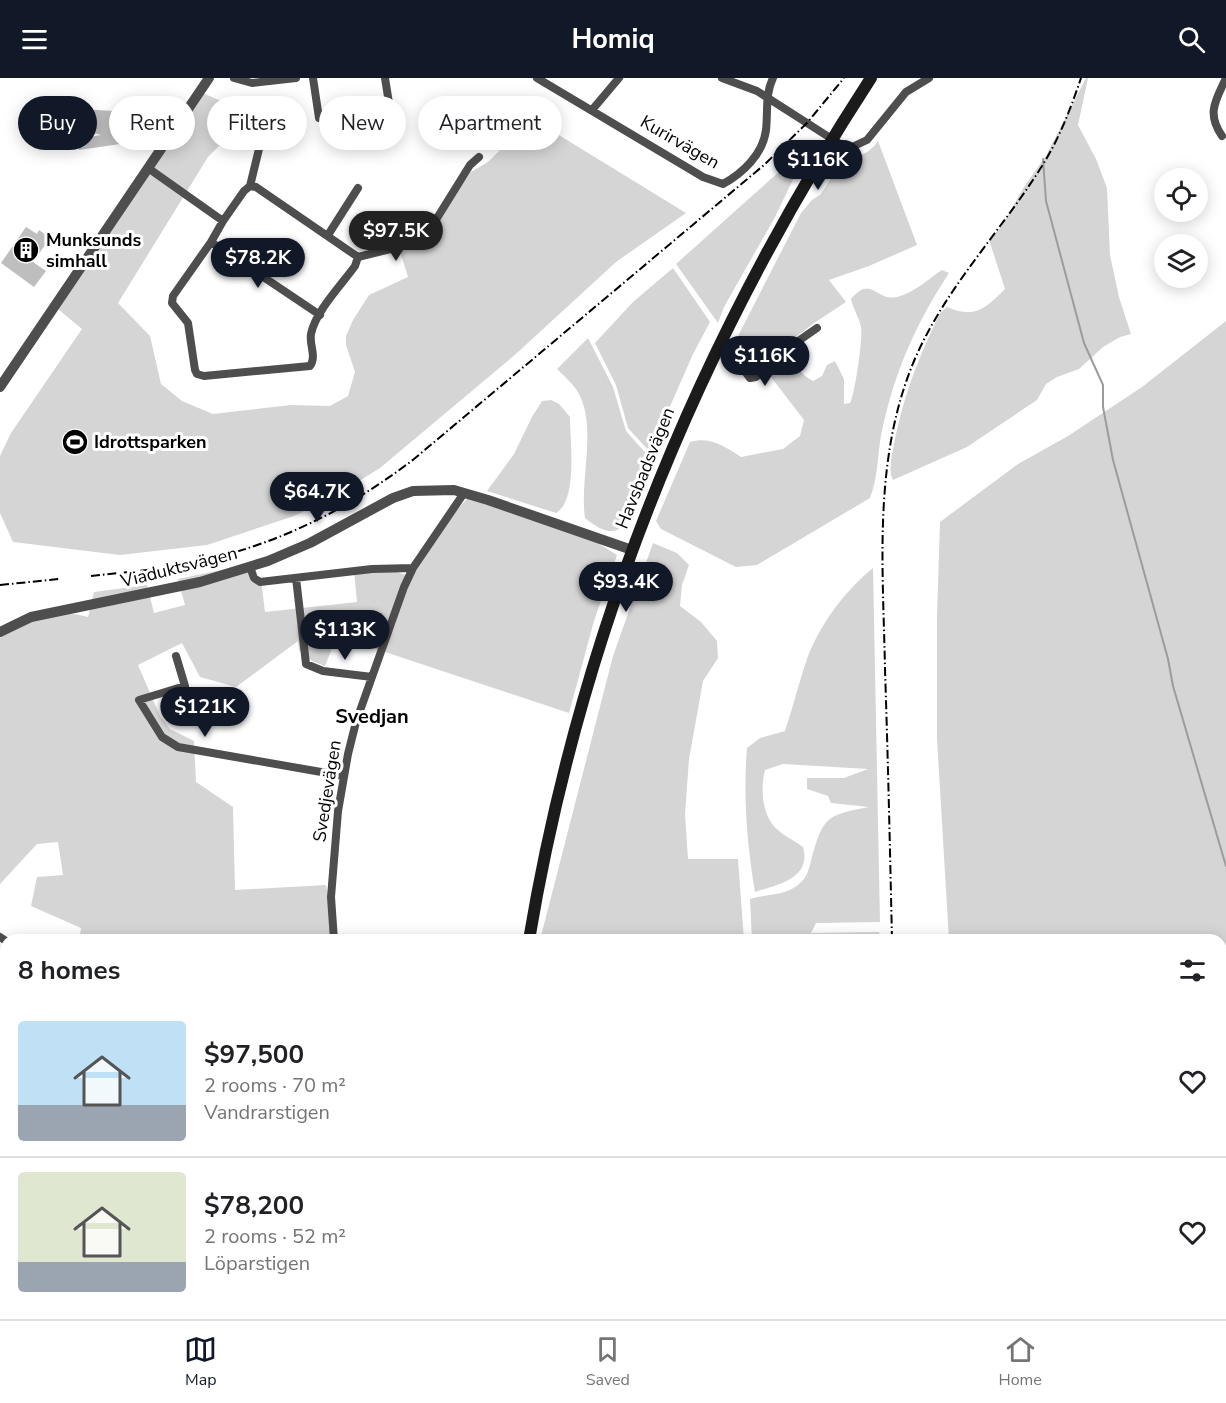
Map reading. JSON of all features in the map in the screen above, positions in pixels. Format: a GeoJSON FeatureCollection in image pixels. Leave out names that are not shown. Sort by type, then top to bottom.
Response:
{"type":"FeatureCollection","features":[{"type":"Feature","properties":{"kind":"main road","name":"Havsbadsvägen"},"geometry":{"type":"LineString","coordinates":[[530,934],[547,841],[576,726],[609,616],[676,437],[721,339],[773,239],[871,78]]}},
{"type":"Feature","properties":{"kind":"street"},"geometry":{"type":"LineString","coordinates":[[0,387],[209,78]]}},
{"type":"Feature","properties":{"kind":"street"},"geometry":{"type":"LineString","coordinates":[[234,78],[252,83],[296,78]]}},
{"type":"Feature","properties":{"kind":"street"},"geometry":{"type":"LineString","coordinates":[[314,78],[319,118]]}},
{"type":"Feature","properties":{"kind":"street"},"geometry":{"type":"LineString","coordinates":[[385,78],[388,96]]}},
{"type":"Feature","properties":{"kind":"street","name":"Kurirvägen"},"geometry":{"type":"LineString","coordinates":[[537,78],[703,177],[723,184],[736,177],[757,154],[764,142],[768,96]]}},
{"type":"Feature","properties":{"kind":"street"},"geometry":{"type":"LineString","coordinates":[[592,110],[619,78]]}},
{"type":"Feature","properties":{"kind":"street"},"geometry":{"type":"LineString","coordinates":[[722,78],[768,96],[845,147],[858,145],[867,140],[898,99],[929,78]]}},
{"type":"Feature","properties":{"kind":"street"},"geometry":{"type":"LineString","coordinates":[[768,96],[773,78]]}},
{"type":"Feature","properties":{"kind":"street"},"geometry":{"type":"LineString","coordinates":[[1222,136],[1213,121],[1213,111],[1226,78]]}},
{"type":"Feature","properties":{"kind":"street"},"geometry":{"type":"LineString","coordinates":[[259,150],[250,186],[223,220],[211,242],[173,296],[172,303],[188,323],[193,366],[197,374],[204,376],[310,366],[313,356],[310,334],[320,315],[355,266],[358,257]]}},
{"type":"Feature","properties":{"kind":"street"},"geometry":{"type":"LineString","coordinates":[[358,257],[423,240],[470,165],[478,157]]}},
{"type":"Feature","properties":{"kind":"street"},"geometry":{"type":"LineString","coordinates":[[148,168],[223,220]]}},
{"type":"Feature","properties":{"kind":"street"},"geometry":{"type":"LineString","coordinates":[[250,186],[328,235],[358,257]]}},
{"type":"Feature","properties":{"kind":"street"},"geometry":{"type":"LineString","coordinates":[[328,235],[358,188]]}},
{"type":"Feature","properties":{"kind":"street"},"geometry":{"type":"LineString","coordinates":[[211,242],[320,315]]}},
{"type":"Feature","properties":{"kind":"street"},"geometry":{"type":"LineString","coordinates":[[721,339],[750,378],[756,377],[817,328]]}},
{"type":"Feature","properties":{"kind":"street","name":"Viaduktsvägen"},"geometry":{"type":"LineString","coordinates":[[0,632],[31,617],[200,582],[250,567],[310,543],[393,498],[433,489],[464,493],[632,550]]}},
{"type":"Feature","properties":{"kind":"street","name":"Svedjevägen"},"geometry":{"type":"LineString","coordinates":[[334,934],[331,897],[338,811],[356,722],[404,587],[413,568],[464,493]]}},
{"type":"Feature","properties":{"kind":"street"},"geometry":{"type":"LineString","coordinates":[[250,567],[254,578],[260,582],[372,569],[413,568]]}},
{"type":"Feature","properties":{"kind":"street"},"geometry":{"type":"LineString","coordinates":[[296,578],[305,660],[311,668],[372,677]]}},
{"type":"Feature","properties":{"kind":"street"},"geometry":{"type":"LineString","coordinates":[[176,656],[185,686],[139,700],[156,729],[169,742],[178,747],[344,776]]}},
{"type":"Feature","properties":{"kind":"shaded area"},"geometry":{"type":"Polygon","coordinates":[[[1088,78],[1078,125],[1096,159],[1107,188],[1110,255],[1119,297],[1131,334],[1120,337],[1103,347],[1079,369],[1057,377],[1046,384],[1037,400],[967,447],[893,480],[891,458],[902,409],[918,361],[940,313],[947,307],[965,312],[979,310],[1005,289],[989,240],[1002,226],[1024,187],[1047,154],[1088,78]]]}},
{"type":"Feature","properties":{"kind":"shaded area"},"geometry":{"type":"Polygon","coordinates":[[[196,90],[210,96],[207,96],[207,150],[215,150],[208,157],[118,303],[150,336],[161,384],[182,401],[213,414],[291,405],[330,406],[348,396],[355,372],[346,345],[346,336],[353,320],[369,295],[408,277],[399,248],[410,245],[433,227],[471,172],[488,162],[500,150],[562,150],[562,137],[686,213],[616,262],[517,353],[380,468],[335,496],[294,516],[207,545],[120,555],[13,542],[0,513],[0,456],[11,433],[82,329],[58,309],[158,150],[195,150],[195,96],[192,96],[196,90]]]}},
{"type":"Feature","properties":{"kind":"shaded area"},"geometry":{"type":"Polygon","coordinates":[[[878,141],[917,245],[829,280],[846,302],[814,323],[758,366],[738,341],[739,334],[801,213],[812,200],[821,194],[843,159],[866,152],[878,141]]]}},
{"type":"Feature","properties":{"kind":"shaded area"},"geometry":{"type":"Polygon","coordinates":[[[791,161],[798,169],[775,217],[724,307],[718,323],[676,264],[791,161]]]}},
{"type":"Feature","properties":{"kind":"shaded area"},"geometry":{"type":"Polygon","coordinates":[[[673,268],[710,322],[693,354],[650,452],[628,428],[616,385],[595,343],[633,302],[673,268]]]}},
{"type":"Feature","properties":{"kind":"shaded area"},"geometry":{"type":"Polygon","coordinates":[[[942,270],[949,273],[917,328],[894,385],[883,426],[875,481],[870,498],[757,565],[736,567],[661,529],[656,521],[690,442],[710,441],[741,457],[783,449],[800,436],[804,420],[768,373],[785,359],[813,381],[822,376],[827,365],[835,361],[844,379],[844,404],[850,403],[860,354],[861,333],[860,323],[851,299],[864,289],[884,296],[897,297],[915,289],[942,270]]]}},
{"type":"Feature","properties":{"kind":"shaded area"},"geometry":{"type":"Polygon","coordinates":[[[1226,321],[1226,934],[949,934],[937,739],[940,522],[1018,464],[1068,436],[1142,387],[1226,321]]]}},
{"type":"Feature","properties":{"kind":"shaded area"},"geometry":{"type":"Polygon","coordinates":[[[588,338],[613,387],[626,431],[650,458],[629,518],[624,525],[612,531],[595,526],[585,518],[586,418],[583,403],[576,389],[557,369],[588,338]]]}},
{"type":"Feature","properties":{"kind":"shaded area"},"geometry":{"type":"Polygon","coordinates":[[[551,400],[559,404],[570,417],[570,483],[563,506],[556,513],[487,491],[514,454],[542,401],[551,400]]]}},
{"type":"Feature","properties":{"kind":"shaded area"},"geometry":{"type":"Polygon","coordinates":[[[474,491],[588,537],[617,555],[594,621],[569,713],[337,636],[325,666],[312,661],[299,650],[298,641],[236,687],[200,677],[182,643],[138,665],[160,716],[170,729],[194,741],[196,782],[233,807],[235,890],[326,885],[335,934],[80,934],[81,928],[31,906],[37,877],[63,875],[58,842],[37,844],[0,884],[0,638],[30,620],[53,614],[77,614],[88,617],[94,592],[147,585],[154,613],[185,605],[178,579],[245,565],[261,580],[265,612],[357,602],[354,571],[394,571],[412,577],[457,510],[474,491]]]}},
{"type":"Feature","properties":{"kind":"shaded area"},"geometry":{"type":"Polygon","coordinates":[[[653,543],[677,553],[689,565],[682,585],[680,606],[701,622],[717,641],[718,658],[703,681],[689,759],[685,814],[688,859],[738,859],[744,934],[542,934],[613,656],[653,543]]]}},
{"type":"Feature","properties":{"kind":"shaded area"},"geometry":{"type":"Polygon","coordinates":[[[873,568],[880,922],[816,923],[811,933],[879,932],[879,934],[752,934],[750,899],[793,889],[807,874],[819,835],[828,820],[843,813],[869,807],[831,803],[828,796],[807,789],[807,778],[844,778],[868,769],[783,764],[765,770],[763,794],[769,819],[779,831],[803,847],[804,858],[803,866],[791,878],[755,892],[746,820],[747,748],[760,738],[785,731],[812,646],[834,609],[852,587],[873,568]]]}},
{"type":"Feature","properties":{"kind":"building"},"geometry":{"type":"Polygon","coordinates":[[[97,110],[109,111],[109,146],[97,147],[97,136],[101,135],[97,134],[97,110]]]}},
{"type":"Feature","properties":{"kind":"building","name":"Munksunds simhall"},"geometry":{"type":"Polygon","coordinates":[[[26,227],[37,234],[39,230],[50,238],[33,262],[46,271],[34,287],[1,263],[26,227]]]}},
{"type":"Feature","properties":{"kind":"waterway"},"geometry":{"type":"LineString","coordinates":[[1043,159],[1046,201],[1084,343],[1103,385],[1103,407],[1113,460],[1168,659],[1173,686],[1226,866]]}},
{"type":"Feature","properties":{"kind":"railway"},"geometry":{"type":"LineString","coordinates":[[91,576],[183,565],[226,555],[311,523],[364,494],[414,459],[764,165],[807,123],[844,78]]}},
{"type":"Feature","properties":{"kind":"railway"},"geometry":{"type":"LineString","coordinates":[[892,934],[882,552],[886,474],[892,436],[901,398],[914,361],[927,334],[957,285],[1042,166],[1064,123],[1081,78]]}},
{"type":"Feature","properties":{"kind":"railway"},"geometry":{"type":"LineString","coordinates":[[0,585],[59,579]]}},
{"type":"Feature","properties":{"kind":"place","name":"Munksunds simhall"},"geometry":{"type":"Point","coordinates":[26,250]}},
{"type":"Feature","properties":{"kind":"place","name":"Idrottsparken"},"geometry":{"type":"Point","coordinates":[75,442]}},
{"type":"Feature","properties":{"kind":"district","name":"Svedjan"},"geometry":{"type":"Point","coordinates":[372,716]}}]}
